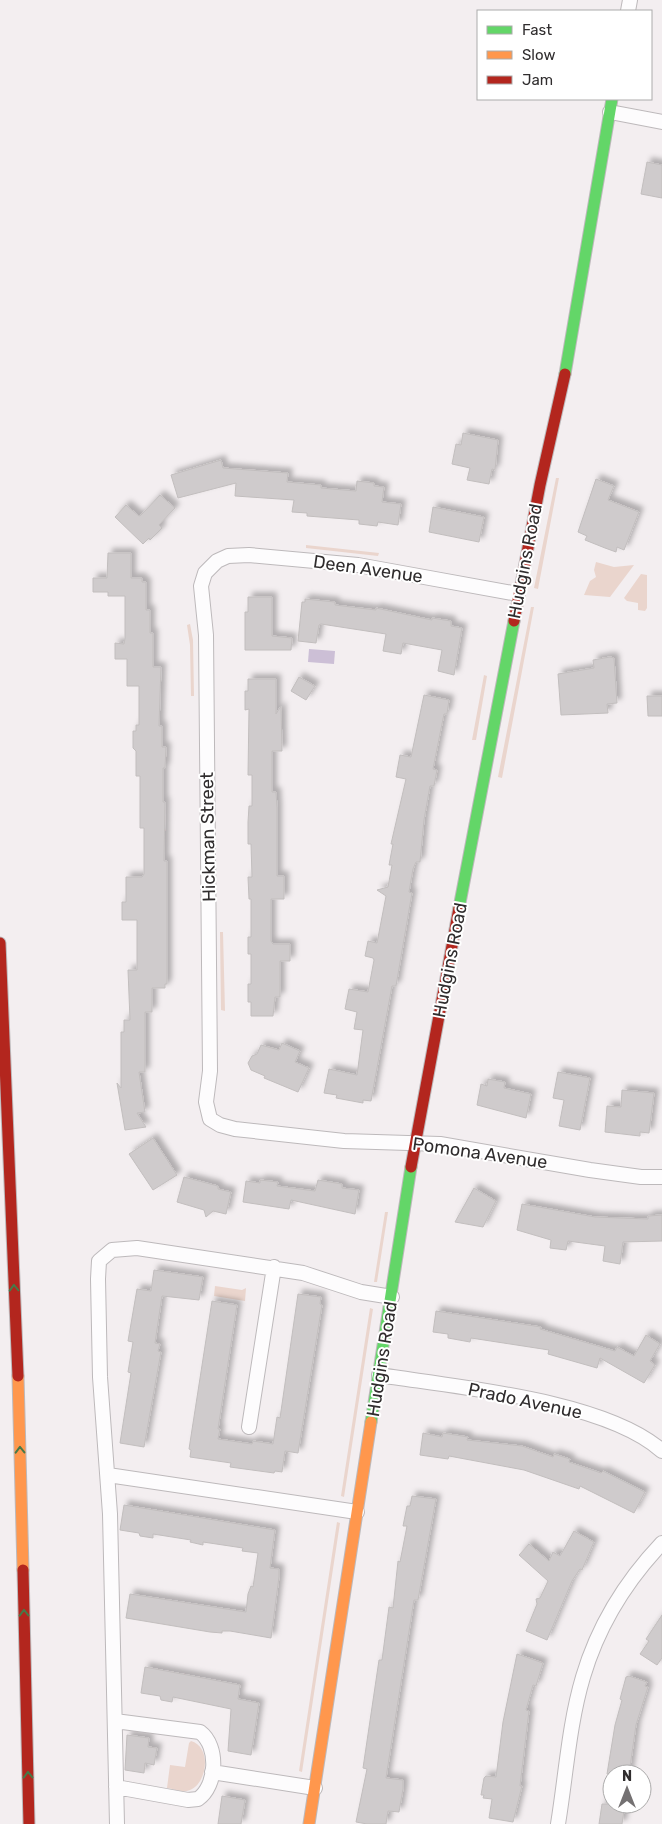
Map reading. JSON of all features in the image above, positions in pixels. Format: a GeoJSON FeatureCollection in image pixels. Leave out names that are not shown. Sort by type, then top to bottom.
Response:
{"type":"FeatureCollection","features":[{"type":"Feature","properties":{"kind":"main road","name":"Hudgins Road"},"geometry":{"type":"LineString","coordinates":[[309,1824],[415,1142],[518,594],[543,468],[570,350],[611,106]]}},
{"type":"Feature","properties":{"kind":"main road"},"geometry":{"type":"LineString","coordinates":[[0,942],[19,1407],[29,1824]]}},
{"type":"Feature","properties":{"kind":"street"},"geometry":{"type":"LineString","coordinates":[[611,106],[662,122]]}},
{"type":"Feature","properties":{"kind":"street","name":"Deen Avenue"},"geometry":{"type":"LineString","coordinates":[[217,561],[239,554],[321,561],[400,572],[518,594]]}},
{"type":"Feature","properties":{"kind":"street","name":"Hickman Street"},"geometry":{"type":"LineString","coordinates":[[210,1119],[206,1102],[210,1063],[206,635],[201,586],[205,573],[217,561]]}},
{"type":"Feature","properties":{"kind":"street","name":"Pomona Avenue"},"geometry":{"type":"LineString","coordinates":[[210,1119],[220,1125],[235,1129],[344,1141],[415,1142],[485,1151],[590,1170],[641,1177],[662,1176]]}},
{"type":"Feature","properties":{"kind":"street"},"geometry":{"type":"LineString","coordinates":[[118,1824],[108,1475],[100,1385],[99,1261],[112,1250],[128,1247],[274,1267],[321,1278],[361,1292],[392,1297]]}},
{"type":"Feature","properties":{"kind":"street"},"geometry":{"type":"LineString","coordinates":[[249,1427],[274,1267]]}},
{"type":"Feature","properties":{"kind":"street","name":"Prado Avenue"},"geometry":{"type":"LineString","coordinates":[[379,1375],[564,1407],[620,1426],[641,1436],[662,1451]]}},
{"type":"Feature","properties":{"kind":"street"},"geometry":{"type":"LineString","coordinates":[[108,1475],[357,1512]]}},
{"type":"Feature","properties":{"kind":"street"},"geometry":{"type":"LineString","coordinates":[[558,1824],[574,1716],[584,1674],[604,1623],[629,1582],[662,1543]]}},
{"type":"Feature","properties":{"kind":"street"},"geometry":{"type":"LineString","coordinates":[[115,1721],[200,1732],[206,1737],[212,1748],[212,1772],[206,1791],[193,1800],[116,1787]]}},
{"type":"Feature","properties":{"kind":"street"},"geometry":{"type":"LineString","coordinates":[[212,1772],[315,1788]]}},
{"type":"Feature","properties":{"kind":"shaded area"},"geometry":{"type":"Polygon","coordinates":[[[556,478],[559,478],[538,589],[534,588],[556,478]]]}},
{"type":"Feature","properties":{"kind":"shaded area"},"geometry":{"type":"Polygon","coordinates":[[[306,545],[379,553],[378,556],[306,548],[306,545]]]}},
{"type":"Feature","properties":{"kind":"shaded area"},"geometry":{"type":"Polygon","coordinates":[[[596,562],[614,567],[634,565],[610,597],[584,595],[590,581],[596,577],[594,570],[596,562]]]}},
{"type":"Feature","properties":{"kind":"shaded area"},"geometry":{"type":"Polygon","coordinates":[[[641,574],[647,575],[647,608],[645,611],[638,610],[638,603],[627,601],[624,598],[641,574]]]}},
{"type":"Feature","properties":{"kind":"shaded area"},"geometry":{"type":"Polygon","coordinates":[[[531,607],[534,607],[502,778],[498,777],[531,607]]]}},
{"type":"Feature","properties":{"kind":"shaded area"},"geometry":{"type":"Polygon","coordinates":[[[190,624],[193,640],[194,696],[191,696],[190,645],[187,625],[190,624]]]}},
{"type":"Feature","properties":{"kind":"shaded area"},"geometry":{"type":"Polygon","coordinates":[[[309,649],[335,651],[334,664],[308,662],[309,649]]]}},
{"type":"Feature","properties":{"kind":"shaded area"},"geometry":{"type":"Polygon","coordinates":[[[484,675],[487,676],[476,740],[472,740],[484,675]]]}},
{"type":"Feature","properties":{"kind":"shaded area"},"geometry":{"type":"Polygon","coordinates":[[[220,932],[223,932],[225,1011],[221,1010],[220,932]]]}},
{"type":"Feature","properties":{"kind":"shaded area"},"geometry":{"type":"Polygon","coordinates":[[[385,1212],[388,1212],[377,1282],[374,1282],[385,1212]]]}},
{"type":"Feature","properties":{"kind":"shaded area"},"geometry":{"type":"Polygon","coordinates":[[[215,1286],[242,1290],[246,1288],[245,1301],[214,1296],[215,1286]]]}},
{"type":"Feature","properties":{"kind":"shaded area"},"geometry":{"type":"Polygon","coordinates":[[[370,1308],[373,1309],[344,1497],[341,1496],[370,1308]]]}},
{"type":"Feature","properties":{"kind":"shaded area"},"geometry":{"type":"Polygon","coordinates":[[[337,1522],[340,1523],[302,1772],[299,1771],[337,1522]]]}},
{"type":"Feature","properties":{"kind":"shaded area"},"geometry":{"type":"Polygon","coordinates":[[[191,1741],[198,1745],[205,1758],[203,1775],[194,1788],[187,1791],[167,1788],[170,1765],[185,1767],[191,1741]]]}},
{"type":"Feature","properties":{"kind":"building"},"geometry":{"type":"Polygon","coordinates":[[[647,162],[662,165],[662,198],[641,194],[647,162]]]}},
{"type":"Feature","properties":{"kind":"building"},"geometry":{"type":"Polygon","coordinates":[[[463,433],[498,440],[495,470],[492,469],[489,484],[467,480],[470,468],[452,464],[456,444],[461,445],[463,433]]]}},
{"type":"Feature","properties":{"kind":"building"},"geometry":{"type":"Polygon","coordinates":[[[221,460],[223,468],[288,473],[287,482],[321,485],[321,488],[356,491],[357,481],[374,483],[374,486],[384,487],[382,502],[401,504],[398,525],[378,522],[377,526],[359,524],[359,520],[307,516],[307,513],[292,512],[294,500],[235,496],[236,483],[178,498],[171,475],[221,460]]]}},
{"type":"Feature","properties":{"kind":"building"},"geometry":{"type":"Polygon","coordinates":[[[596,479],[614,486],[608,500],[639,512],[624,550],[617,547],[616,552],[605,548],[585,540],[587,536],[578,532],[596,479]]]}},
{"type":"Feature","properties":{"kind":"building"},"geometry":{"type":"Polygon","coordinates":[[[160,495],[175,508],[159,525],[162,528],[143,544],[115,517],[126,505],[139,516],[160,495]]]}},
{"type":"Feature","properties":{"kind":"building"},"geometry":{"type":"Polygon","coordinates":[[[433,507],[484,517],[479,542],[429,532],[433,507]]]}},
{"type":"Feature","properties":{"kind":"building"},"geometry":{"type":"Polygon","coordinates":[[[108,553],[131,553],[131,578],[142,578],[142,582],[146,582],[146,610],[150,610],[150,633],[153,633],[153,667],[161,667],[159,726],[162,726],[162,747],[166,747],[165,768],[163,768],[163,802],[165,802],[164,861],[167,861],[167,984],[165,984],[165,988],[152,988],[152,1012],[145,1012],[145,1072],[139,1072],[145,1112],[137,1113],[146,1127],[125,1130],[117,1083],[121,1088],[121,1032],[124,1032],[124,1020],[130,1020],[128,970],[137,970],[137,920],[122,920],[122,902],[126,902],[126,877],[142,877],[144,874],[144,828],[140,828],[140,776],[136,776],[136,751],[133,748],[133,731],[136,731],[136,725],[139,725],[139,686],[127,686],[127,659],[115,659],[115,643],[124,644],[125,638],[125,596],[108,596],[108,592],[93,592],[93,578],[107,578],[108,553]]]}},
{"type":"Feature","properties":{"kind":"building"},"geometry":{"type":"Polygon","coordinates":[[[248,597],[272,597],[272,636],[292,638],[291,650],[245,650],[245,612],[248,612],[248,597]]]}},
{"type":"Feature","properties":{"kind":"building"},"geometry":{"type":"Polygon","coordinates":[[[305,599],[335,602],[335,605],[376,610],[376,608],[432,620],[432,618],[451,621],[451,626],[462,628],[454,675],[438,671],[442,650],[403,643],[401,654],[383,651],[386,634],[321,624],[319,625],[316,643],[298,641],[302,602],[305,602],[305,599]]]}},
{"type":"Feature","properties":{"kind":"building"},"geometry":{"type":"Polygon","coordinates":[[[614,658],[617,703],[607,704],[608,713],[561,715],[558,674],[594,668],[593,660],[614,658]]]}},
{"type":"Feature","properties":{"kind":"building"},"geometry":{"type":"Polygon","coordinates":[[[299,677],[315,686],[306,700],[291,691],[299,677]]]}},
{"type":"Feature","properties":{"kind":"building"},"geometry":{"type":"Polygon","coordinates":[[[248,679],[276,679],[276,714],[281,706],[282,751],[272,751],[272,792],[276,792],[277,807],[277,876],[284,876],[284,899],[271,899],[271,941],[273,944],[290,944],[290,961],[280,961],[280,997],[275,997],[273,1016],[251,1016],[251,1002],[248,1002],[248,984],[251,984],[251,954],[248,954],[248,937],[251,937],[251,899],[249,899],[248,877],[252,877],[251,844],[248,844],[248,822],[249,806],[252,806],[252,775],[248,775],[249,709],[245,710],[245,691],[248,691],[248,679]]]}},
{"type":"Feature","properties":{"kind":"building"},"geometry":{"type":"Polygon","coordinates":[[[424,695],[449,700],[447,714],[444,714],[433,769],[437,770],[434,786],[430,786],[424,820],[420,862],[416,862],[413,869],[409,892],[412,893],[396,986],[392,986],[371,1101],[363,1100],[363,1103],[336,1098],[337,1095],[324,1093],[329,1069],[357,1075],[363,1030],[354,1029],[357,1012],[345,1009],[349,989],[368,992],[374,960],[365,956],[368,941],[377,943],[386,896],[377,890],[388,887],[392,865],[389,865],[393,844],[391,844],[406,779],[396,777],[400,755],[411,757],[424,695]]]}},
{"type":"Feature","properties":{"kind":"building"},"geometry":{"type":"Polygon","coordinates":[[[647,696],[662,696],[662,716],[648,716],[647,696]]]}},
{"type":"Feature","properties":{"kind":"building"},"geometry":{"type":"Polygon","coordinates":[[[282,1043],[300,1051],[295,1062],[309,1068],[298,1092],[264,1078],[265,1076],[251,1070],[248,1063],[252,1056],[257,1054],[261,1045],[279,1050],[282,1043]]]}},
{"type":"Feature","properties":{"kind":"building"},"geometry":{"type":"Polygon","coordinates":[[[558,1072],[590,1078],[580,1130],[559,1126],[564,1100],[553,1098],[558,1072]]]}},
{"type":"Feature","properties":{"kind":"building"},"geometry":{"type":"Polygon","coordinates":[[[488,1079],[505,1082],[504,1088],[531,1094],[526,1118],[477,1105],[481,1084],[487,1086],[488,1079]]]}},
{"type":"Feature","properties":{"kind":"building"},"geometry":{"type":"Polygon","coordinates":[[[622,1090],[654,1093],[649,1133],[640,1132],[640,1136],[605,1132],[607,1106],[621,1107],[622,1090]]]}},
{"type":"Feature","properties":{"kind":"building"},"geometry":{"type":"Polygon","coordinates":[[[153,1138],[177,1175],[153,1190],[129,1154],[153,1138]]]}},
{"type":"Feature","properties":{"kind":"building"},"geometry":{"type":"Polygon","coordinates":[[[184,1177],[218,1186],[218,1189],[231,1192],[226,1214],[213,1211],[206,1217],[204,1210],[177,1202],[184,1177]]]}},
{"type":"Feature","properties":{"kind":"building"},"geometry":{"type":"Polygon","coordinates":[[[260,1180],[278,1182],[277,1186],[315,1191],[318,1180],[342,1184],[342,1188],[359,1190],[355,1214],[291,1200],[289,1209],[243,1202],[246,1181],[260,1183],[260,1180]]]}},
{"type":"Feature","properties":{"kind":"building"},"geometry":{"type":"Polygon","coordinates":[[[474,1188],[496,1201],[483,1227],[455,1222],[474,1188]]]}},
{"type":"Feature","properties":{"kind":"building"},"geometry":{"type":"Polygon","coordinates":[[[522,1204],[595,1217],[648,1219],[648,1216],[662,1215],[662,1241],[623,1242],[620,1264],[603,1261],[605,1246],[568,1241],[566,1250],[550,1248],[551,1240],[517,1230],[522,1204]]]}},
{"type":"Feature","properties":{"kind":"building"},"geometry":{"type":"Polygon","coordinates":[[[154,1270],[203,1277],[199,1300],[162,1296],[155,1343],[160,1344],[158,1351],[161,1352],[144,1447],[120,1443],[131,1373],[128,1372],[133,1342],[128,1341],[137,1289],[151,1291],[154,1270]]]}},
{"type":"Feature","properties":{"kind":"building"},"geometry":{"type":"Polygon","coordinates":[[[298,1294],[321,1297],[320,1304],[322,1305],[298,1453],[285,1451],[282,1472],[275,1471],[274,1473],[230,1467],[231,1463],[190,1457],[191,1450],[189,1449],[212,1301],[237,1305],[218,1439],[252,1444],[253,1441],[273,1444],[277,1417],[280,1418],[298,1294]]]}},
{"type":"Feature","properties":{"kind":"building"},"geometry":{"type":"Polygon","coordinates":[[[436,1311],[541,1327],[540,1329],[615,1351],[617,1347],[634,1356],[646,1335],[660,1344],[650,1361],[655,1365],[644,1383],[600,1358],[597,1368],[548,1354],[549,1350],[471,1338],[470,1342],[448,1338],[448,1334],[433,1332],[436,1311]]]}},
{"type":"Feature","properties":{"kind":"building"},"geometry":{"type":"Polygon","coordinates":[[[423,1433],[442,1437],[443,1433],[468,1437],[467,1440],[522,1446],[553,1457],[554,1454],[570,1459],[569,1462],[601,1473],[603,1471],[645,1492],[634,1513],[580,1486],[579,1489],[524,1470],[449,1456],[448,1459],[420,1455],[423,1433]]]}},
{"type":"Feature","properties":{"kind":"building"},"geometry":{"type":"Polygon","coordinates":[[[412,1496],[436,1499],[418,1600],[414,1600],[386,1778],[403,1780],[403,1789],[399,1812],[388,1811],[386,1824],[367,1824],[356,1822],[367,1769],[363,1768],[379,1660],[382,1660],[389,1607],[393,1608],[398,1561],[400,1562],[407,1526],[403,1526],[407,1506],[410,1506],[412,1496]]]}},
{"type":"Feature","properties":{"kind":"building"},"geometry":{"type":"Polygon","coordinates":[[[124,1505],[275,1530],[270,1568],[279,1569],[279,1577],[271,1638],[230,1631],[222,1631],[222,1633],[210,1632],[126,1618],[130,1594],[246,1612],[248,1594],[251,1586],[253,1587],[258,1553],[242,1551],[243,1548],[203,1542],[203,1545],[190,1542],[191,1540],[153,1534],[153,1538],[140,1536],[139,1533],[120,1530],[124,1505]]]}},
{"type":"Feature","properties":{"kind":"building"},"geometry":{"type":"Polygon","coordinates":[[[574,1531],[594,1542],[582,1570],[580,1569],[572,1581],[547,1640],[526,1631],[537,1604],[536,1599],[540,1598],[548,1581],[519,1555],[529,1544],[549,1561],[553,1552],[560,1556],[574,1531]]]}},
{"type":"Feature","properties":{"kind":"building"},"geometry":{"type":"Polygon","coordinates":[[[662,1615],[662,1658],[657,1665],[640,1654],[649,1641],[646,1639],[662,1615]]]}},
{"type":"Feature","properties":{"kind":"building"},"geometry":{"type":"Polygon","coordinates":[[[517,1654],[543,1663],[536,1686],[533,1685],[526,1710],[529,1711],[520,1786],[522,1786],[513,1822],[489,1818],[492,1799],[483,1798],[484,1795],[481,1795],[484,1778],[486,1776],[496,1777],[503,1722],[517,1654]]]}},
{"type":"Feature","properties":{"kind":"building"},"geometry":{"type":"Polygon","coordinates":[[[145,1667],[240,1685],[238,1699],[259,1703],[251,1755],[228,1751],[231,1709],[173,1697],[172,1702],[161,1700],[160,1696],[141,1693],[145,1667]]]}},
{"type":"Feature","properties":{"kind":"building"},"geometry":{"type":"Polygon","coordinates":[[[629,1676],[647,1682],[645,1686],[648,1687],[636,1725],[630,1764],[609,1764],[615,1725],[622,1700],[620,1699],[626,1677],[629,1676]]]}},
{"type":"Feature","properties":{"kind":"building"},"geometry":{"type":"Polygon","coordinates":[[[127,1735],[149,1738],[148,1747],[157,1748],[154,1765],[145,1763],[144,1773],[125,1770],[127,1735]]]}},
{"type":"Feature","properties":{"kind":"building"},"geometry":{"type":"Polygon","coordinates":[[[222,1796],[245,1800],[241,1824],[218,1824],[222,1796]]]}},
{"type":"Feature","properties":{"kind":"building"},"geometry":{"type":"Polygon","coordinates":[[[602,1804],[602,1814],[624,1814],[622,1824],[599,1824],[602,1804]]]}},
{"type":"Feature","properties":{"kind":"traffic: fast"},"geometry":{"type":"LineString","coordinates":[[565,374],[612,100]]}},
{"type":"Feature","properties":{"kind":"traffic: fast"},"geometry":{"type":"LineString","coordinates":[[459,908],[514,621]]}},
{"type":"Feature","properties":{"kind":"traffic: fast"},"geometry":{"type":"LineString","coordinates":[[371,1422],[411,1167]]}},
{"type":"Feature","properties":{"kind":"traffic: slow"},"geometry":{"type":"LineString","coordinates":[[18,1376],[23,1570]]}},
{"type":"Feature","properties":{"kind":"traffic: slow"},"geometry":{"type":"LineString","coordinates":[[309,1824],[371,1422]]}},
{"type":"Feature","properties":{"kind":"traffic: jam"},"geometry":{"type":"LineString","coordinates":[[514,621],[540,485],[565,374]]}},
{"type":"Feature","properties":{"kind":"traffic: jam"},"geometry":{"type":"LineString","coordinates":[[411,1167],[459,908]]}},
{"type":"Feature","properties":{"kind":"traffic: jam"},"geometry":{"type":"LineString","coordinates":[[0,943],[18,1376]]}},
{"type":"Feature","properties":{"kind":"traffic: jam"},"geometry":{"type":"LineString","coordinates":[[23,1570],[29,1824]]}}]}
